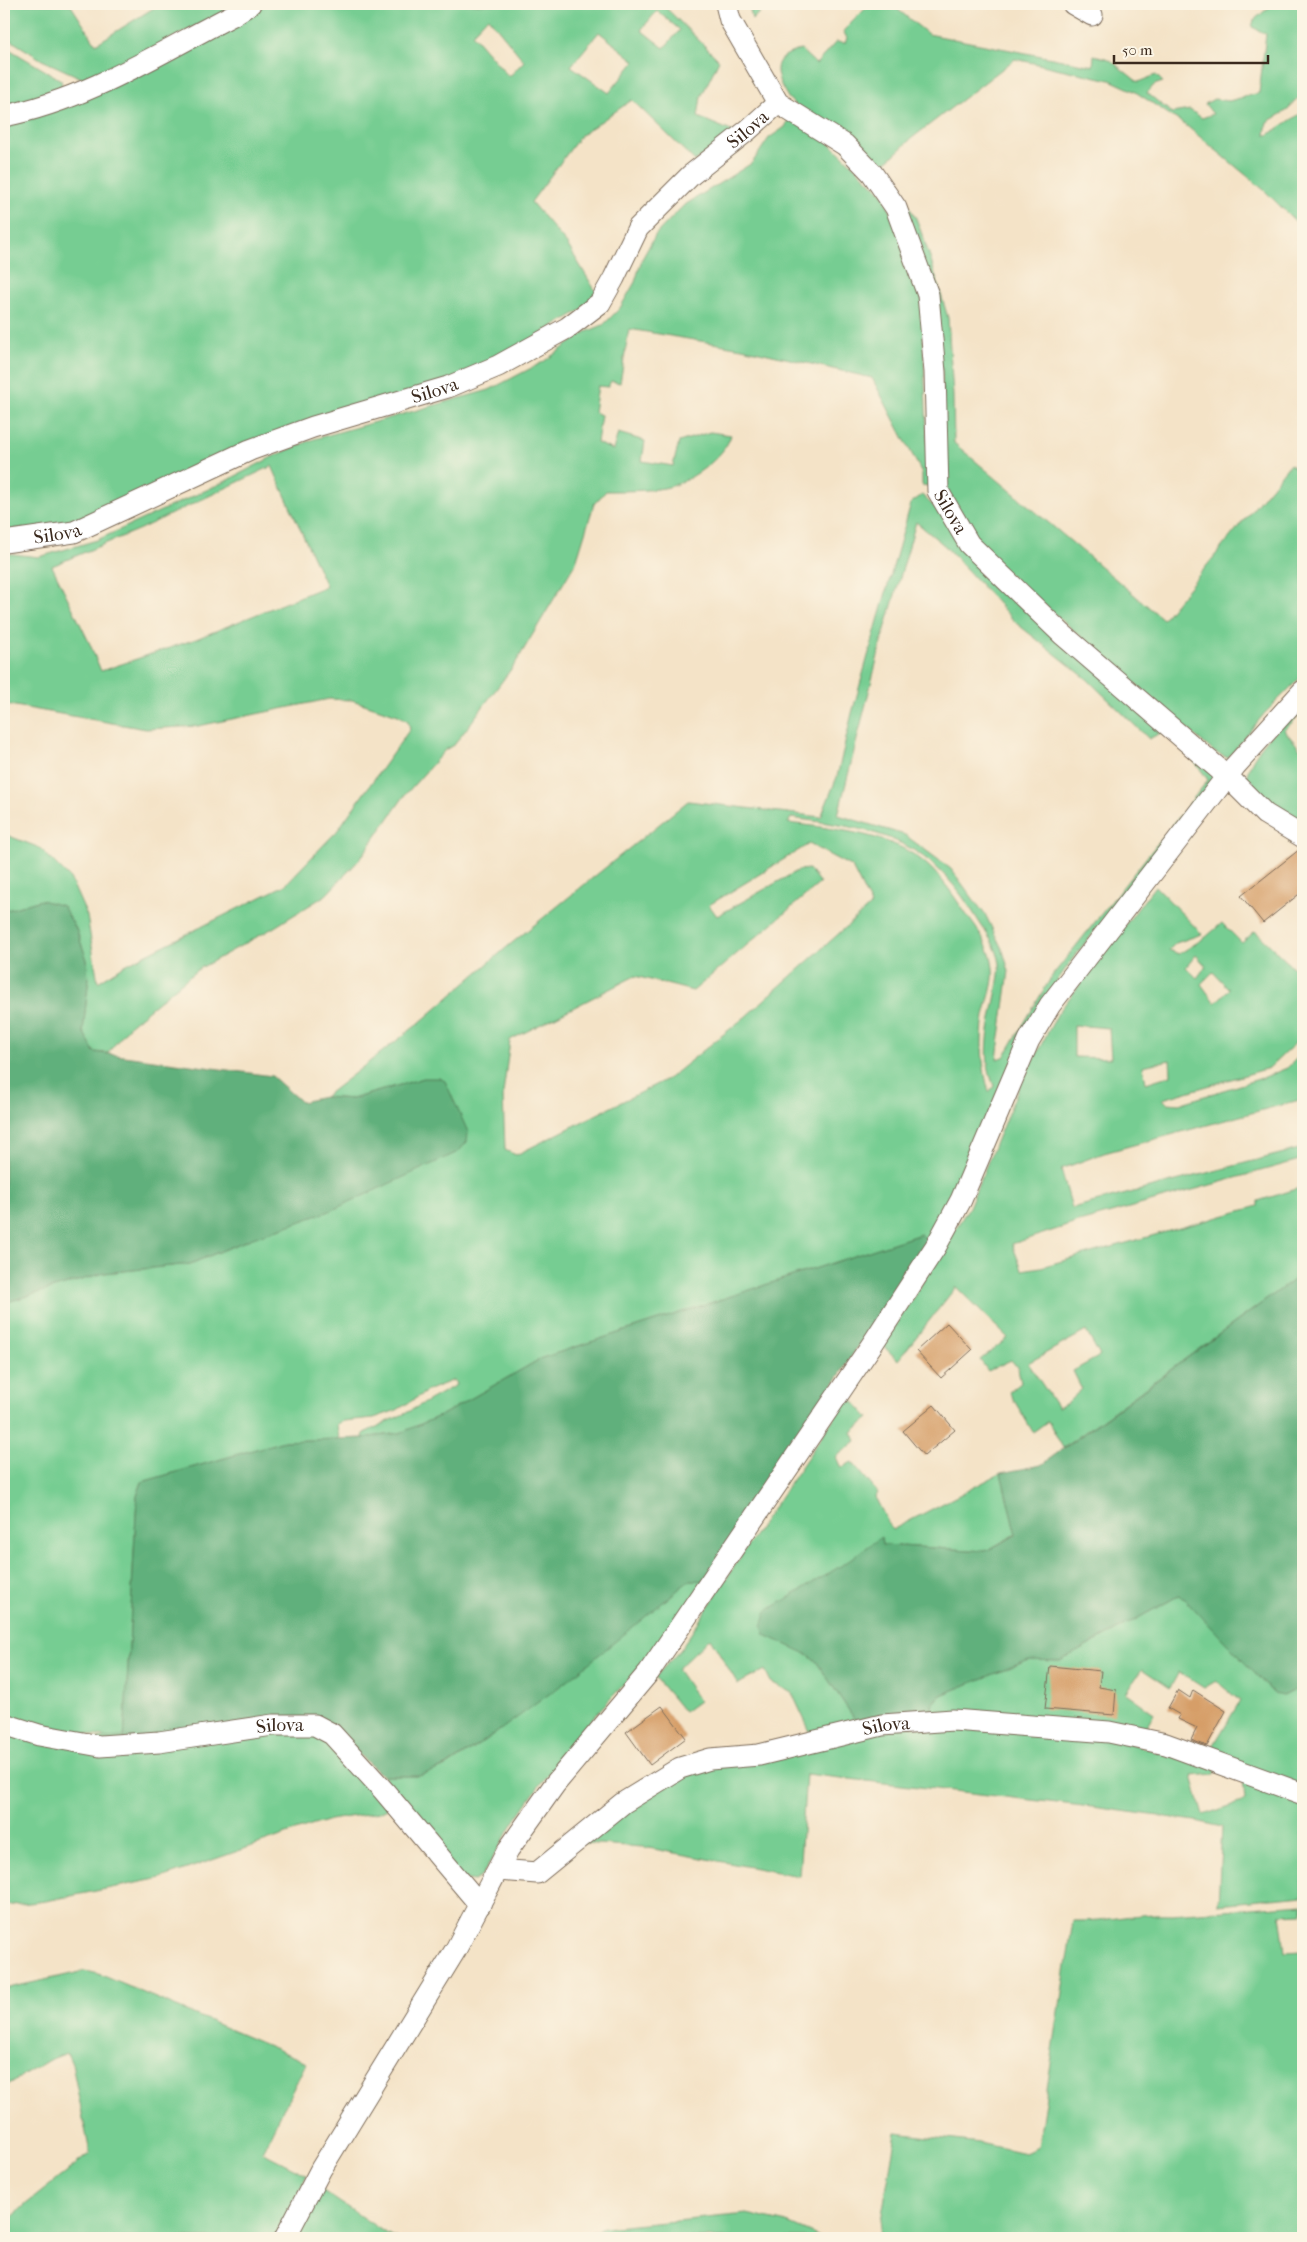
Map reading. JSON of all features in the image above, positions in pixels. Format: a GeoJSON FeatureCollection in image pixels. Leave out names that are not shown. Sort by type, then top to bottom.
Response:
{"type":"FeatureCollection","features":[{"type":"Feature","properties":{"kind":"street"},"geometry":{"type":"LineString","coordinates":[[4,116],[35,110],[86,91],[233,15],[250,4]]}},
{"type":"Feature","properties":{"kind":"street","name":"Silova"},"geometry":{"type":"LineString","coordinates":[[726,4],[730,20],[778,103],[845,145],[872,173],[896,208],[928,295],[935,372],[938,491],[969,544],[1062,634],[1227,776],[1265,814],[1303,837]]}},
{"type":"Feature","properties":{"kind":"street"},"geometry":{"type":"LineString","coordinates":[[1072,4],[1092,15]]}},
{"type":"Feature","properties":{"kind":"street","name":"Silova"},"geometry":{"type":"LineString","coordinates":[[4,542],[74,532],[250,450],[313,427],[448,387],[498,366],[567,328],[600,302],[638,228],[691,175],[748,130],[778,103]]}},
{"type":"Feature","properties":{"kind":"street"},"geometry":{"type":"LineString","coordinates":[[285,2238],[321,2169],[456,1949],[508,1850],[555,1784],[649,1672],[874,1343],[936,1246],[961,1200],[1029,1040],[1050,1005],[1227,776],[1303,691]]}},
{"type":"Feature","properties":{"kind":"street","name":"Silova"},"geometry":{"type":"LineString","coordinates":[[498,1870],[537,1873],[623,1803],[680,1768],[710,1759],[760,1755],[882,1725],[953,1720],[1109,1732],[1166,1744],[1303,1794]]}},
{"type":"Feature","properties":{"kind":"street","name":"Silova"},"geometry":{"type":"LineString","coordinates":[[4,1724],[39,1735],[100,1746],[159,1742],[272,1725],[314,1725],[332,1734],[384,1791],[480,1905]]}},
{"type":"Feature","properties":{"kind":"green space"},"geometry":{"type":"Polygon","coordinates":[[[4,4],[70,4],[96,44],[160,4],[239,4],[88,81],[42,60],[4,36],[4,4]]]}},
{"type":"Feature","properties":{"kind":"green space"},"geometry":{"type":"Polygon","coordinates":[[[262,4],[662,4],[719,60],[701,97],[698,117],[736,133],[695,161],[632,100],[581,135],[531,202],[567,244],[598,295],[583,309],[487,366],[77,524],[4,535],[4,121],[172,58],[262,4]],[[657,11],[641,30],[664,48],[680,30],[657,11]],[[488,17],[472,34],[509,77],[524,61],[488,17]],[[599,32],[571,66],[609,93],[635,61],[599,32]]]}},
{"type":"Feature","properties":{"kind":"green space"},"geometry":{"type":"Polygon","coordinates":[[[749,4],[767,4],[752,20],[749,4]]]}},
{"type":"Feature","properties":{"kind":"green space"},"geometry":{"type":"Polygon","coordinates":[[[870,4],[891,4],[928,34],[1093,66],[1094,55],[1109,59],[1138,82],[1156,75],[1163,82],[1154,85],[1147,93],[1172,113],[1190,110],[1202,118],[1213,114],[1205,104],[1214,99],[1229,101],[1259,93],[1266,34],[1252,27],[1254,20],[1273,4],[1303,4],[1303,96],[1294,101],[1288,110],[1267,122],[1265,135],[1268,135],[1303,112],[1303,229],[1264,190],[1188,127],[1134,91],[1110,80],[1015,59],[912,138],[879,169],[899,191],[916,218],[948,318],[954,443],[1163,619],[1290,464],[1303,475],[1303,675],[1264,714],[1228,758],[1214,752],[982,551],[945,488],[942,369],[892,190],[789,99],[778,76],[777,69],[779,63],[790,53],[801,50],[816,64],[836,42],[845,43],[847,38],[843,31],[870,4]]]}},
{"type":"Feature","properties":{"kind":"green space"},"geometry":{"type":"Polygon","coordinates":[[[4,46],[61,80],[63,91],[4,110],[4,46]]]}},
{"type":"Feature","properties":{"kind":"green space"},"geometry":{"type":"Polygon","coordinates":[[[791,114],[817,131],[883,194],[921,281],[929,486],[922,485],[922,473],[872,378],[742,348],[629,329],[620,383],[611,381],[608,387],[598,386],[594,412],[601,415],[597,443],[613,450],[618,433],[645,441],[642,461],[673,466],[679,442],[710,432],[731,435],[727,444],[704,469],[673,486],[650,490],[606,491],[594,504],[576,562],[515,664],[455,744],[445,750],[405,795],[360,859],[326,895],[273,928],[197,970],[130,1025],[108,1053],[94,1052],[83,1031],[88,985],[87,960],[76,929],[63,907],[41,900],[4,911],[4,831],[9,836],[40,848],[70,878],[87,916],[98,982],[125,965],[285,885],[337,831],[410,729],[408,721],[398,715],[352,700],[329,699],[198,726],[146,729],[4,704],[4,655],[7,654],[4,641],[4,553],[39,557],[97,540],[314,439],[489,390],[543,362],[586,332],[603,325],[620,308],[635,282],[642,259],[656,234],[683,206],[752,163],[769,138],[785,127],[791,114]],[[272,466],[140,529],[52,566],[101,671],[196,639],[326,586],[272,466]]]}},
{"type":"Feature","properties":{"kind":"green space"},"geometry":{"type":"Polygon","coordinates":[[[922,495],[1215,777],[1214,784],[1074,957],[1038,1008],[949,1201],[927,1240],[921,1234],[542,1358],[442,1415],[400,1433],[363,1438],[364,1433],[408,1412],[456,1385],[454,1380],[429,1390],[397,1410],[374,1418],[344,1421],[337,1424],[339,1439],[284,1441],[142,1482],[137,1496],[124,1741],[4,1718],[4,1303],[104,1273],[190,1264],[250,1239],[424,1078],[352,1099],[324,1097],[418,1024],[507,947],[688,801],[821,817],[837,777],[852,713],[911,503],[922,495]],[[916,522],[882,640],[838,815],[905,835],[951,869],[986,916],[1003,951],[1009,971],[997,1059],[1004,1057],[1052,976],[1208,780],[1192,758],[1164,731],[1149,739],[1087,679],[1016,623],[945,546],[916,522]],[[791,818],[788,823],[855,833],[903,848],[924,862],[950,890],[983,939],[992,960],[993,980],[984,1016],[982,1035],[983,1064],[989,1092],[994,1086],[988,1063],[988,1040],[1000,964],[997,951],[958,890],[939,869],[919,853],[897,842],[874,833],[822,822],[791,818]],[[809,844],[709,905],[717,916],[799,870],[809,869],[820,883],[693,991],[635,976],[510,1040],[503,1094],[505,1150],[516,1155],[669,1078],[745,1017],[871,905],[852,867],[809,844]]]}},
{"type":"Feature","properties":{"kind":"green space"},"geometry":{"type":"Polygon","coordinates":[[[1303,701],[1303,712],[1284,730],[1303,752],[1303,826],[1257,796],[1248,785],[1247,775],[1257,752],[1266,740],[1303,701]]]}},
{"type":"Feature","properties":{"kind":"green space"},"geometry":{"type":"Polygon","coordinates":[[[1155,886],[1202,934],[1176,943],[1169,950],[1179,954],[1206,937],[1222,923],[1242,943],[1255,931],[1303,977],[1303,1036],[1269,1068],[1163,1099],[1167,1103],[1179,1104],[1265,1077],[1287,1068],[1303,1052],[1303,1099],[1104,1153],[1061,1169],[1072,1208],[1303,1148],[1303,1159],[1079,1222],[1012,1244],[1022,1270],[1041,1267],[1258,1206],[1258,1201],[1303,1187],[1303,1273],[1063,1448],[1048,1421],[1033,1432],[1009,1392],[1021,1383],[1018,1368],[1011,1360],[988,1371],[980,1360],[1008,1338],[956,1287],[898,1360],[883,1346],[969,1207],[1019,1087],[1058,1013],[1155,886]],[[1196,955],[1186,967],[1197,978],[1206,966],[1196,955]],[[1213,972],[1201,984],[1215,1003],[1229,989],[1213,972]],[[1074,1025],[1074,1057],[1111,1058],[1109,1028],[1074,1025]],[[1170,1060],[1143,1066],[1146,1083],[1171,1075],[1170,1060]],[[1086,1331],[1028,1363],[1058,1408],[1067,1403],[1082,1389],[1073,1371],[1100,1356],[1086,1331]]]}},
{"type":"Feature","properties":{"kind":"green space"},"geometry":{"type":"Polygon","coordinates":[[[41,900],[63,906],[76,929],[87,960],[88,985],[83,1031],[94,1052],[272,1076],[301,1102],[324,1097],[352,1099],[424,1078],[439,1078],[445,1081],[468,1132],[467,1142],[458,1152],[330,1211],[250,1239],[190,1264],[104,1273],[4,1303],[4,911],[41,900]]]}},
{"type":"Feature","properties":{"kind":"green space"},"geometry":{"type":"Polygon","coordinates":[[[921,1234],[927,1240],[706,1581],[690,1580],[567,1681],[492,1736],[446,1766],[419,1776],[383,1776],[321,1722],[124,1741],[137,1496],[142,1482],[284,1441],[363,1438],[400,1433],[442,1415],[542,1358],[921,1234]]]}},
{"type":"Feature","properties":{"kind":"green space"},"geometry":{"type":"Polygon","coordinates":[[[1303,1273],[1303,1687],[1282,1696],[1274,1694],[1185,1599],[1178,1596],[1060,1661],[1029,1660],[941,1695],[932,1705],[933,1717],[858,1724],[816,1661],[809,1655],[765,1635],[762,1626],[767,1611],[847,1562],[881,1537],[882,1545],[986,1551],[1016,1535],[1001,1473],[1041,1465],[1303,1273]]]}},
{"type":"Feature","properties":{"kind":"green space"},"geometry":{"type":"Polygon","coordinates":[[[849,1396],[869,1418],[852,1432],[856,1441],[836,1457],[841,1468],[852,1462],[878,1493],[875,1497],[892,1530],[1001,1473],[1016,1534],[986,1551],[882,1545],[881,1538],[847,1562],[809,1655],[816,1661],[858,1724],[813,1738],[792,1693],[771,1682],[765,1670],[738,1684],[710,1638],[677,1669],[699,1701],[684,1712],[655,1677],[681,1649],[748,1545],[849,1396]]]}},
{"type":"Feature","properties":{"kind":"green space"},"geometry":{"type":"Polygon","coordinates":[[[690,1580],[706,1581],[642,1665],[597,1713],[541,1783],[514,1822],[482,1876],[474,1881],[461,1879],[383,1776],[419,1776],[447,1766],[492,1736],[690,1580]]]}},
{"type":"Feature","properties":{"kind":"green space"},"geometry":{"type":"Polygon","coordinates":[[[1178,1596],[1185,1599],[1282,1696],[1303,1687],[1303,1781],[1294,1785],[1209,1753],[1240,1701],[1216,1681],[1204,1688],[1179,1672],[1170,1688],[1142,1669],[1126,1693],[1154,1713],[1143,1732],[933,1717],[932,1705],[941,1695],[1029,1660],[1060,1661],[1178,1596]]]}},
{"type":"Feature","properties":{"kind":"green space"},"geometry":{"type":"Polygon","coordinates":[[[906,1726],[1100,1735],[1217,1769],[1215,1774],[1192,1776],[1203,1815],[1245,1801],[1243,1779],[1303,1803],[1303,1896],[1218,1904],[1222,1827],[1196,1821],[1092,1807],[806,1774],[799,1876],[643,1847],[582,1843],[691,1767],[906,1726]]]}},
{"type":"Feature","properties":{"kind":"green space"},"geometry":{"type":"Polygon","coordinates":[[[275,1727],[328,1736],[392,1806],[379,1812],[330,1820],[161,1878],[46,1901],[4,1906],[4,1729],[47,1742],[275,1727]]]}},
{"type":"Feature","properties":{"kind":"green space"},"geometry":{"type":"Polygon","coordinates":[[[1303,1904],[1303,1913],[1280,1914],[1285,1952],[1303,1951],[1303,2238],[878,2238],[896,2133],[980,2143],[1025,2153],[1038,2147],[1073,1921],[1303,1904]]]}},
{"type":"Feature","properties":{"kind":"green space"},"geometry":{"type":"Polygon","coordinates":[[[85,1971],[99,1974],[306,2063],[262,2152],[307,2175],[275,2238],[4,2238],[4,2225],[25,2205],[90,2153],[72,2064],[67,2053],[49,2060],[4,2087],[4,1989],[85,1971]]]}},
{"type":"Feature","properties":{"kind":"green space"},"geometry":{"type":"Polygon","coordinates":[[[320,2189],[384,2232],[397,2238],[294,2238],[320,2189]]]}},
{"type":"Feature","properties":{"kind":"green space"},"geometry":{"type":"Polygon","coordinates":[[[747,2214],[787,2223],[822,2238],[586,2238],[593,2232],[604,2228],[747,2214]]]}},
{"type":"Feature","properties":{"kind":"building"},"geometry":{"type":"Polygon","coordinates":[[[1300,849],[1303,849],[1303,891],[1263,923],[1241,896],[1300,849]]]}},
{"type":"Feature","properties":{"kind":"building"},"geometry":{"type":"Polygon","coordinates":[[[947,1323],[972,1350],[941,1378],[916,1351],[947,1323]]]}},
{"type":"Feature","properties":{"kind":"building"},"geometry":{"type":"Polygon","coordinates":[[[934,1405],[955,1430],[924,1456],[903,1431],[934,1405]]]}},
{"type":"Feature","properties":{"kind":"building"},"geometry":{"type":"Polygon","coordinates":[[[1050,1666],[1101,1671],[1099,1687],[1116,1690],[1114,1715],[1045,1709],[1050,1666]]]}},
{"type":"Feature","properties":{"kind":"building"},"geometry":{"type":"Polygon","coordinates":[[[1178,1690],[1190,1698],[1193,1690],[1226,1711],[1207,1746],[1191,1740],[1197,1728],[1178,1719],[1180,1715],[1168,1708],[1178,1690]]]}},
{"type":"Feature","properties":{"kind":"building"},"geometry":{"type":"Polygon","coordinates":[[[662,1706],[686,1738],[650,1765],[626,1732],[662,1706]]]}}]}
